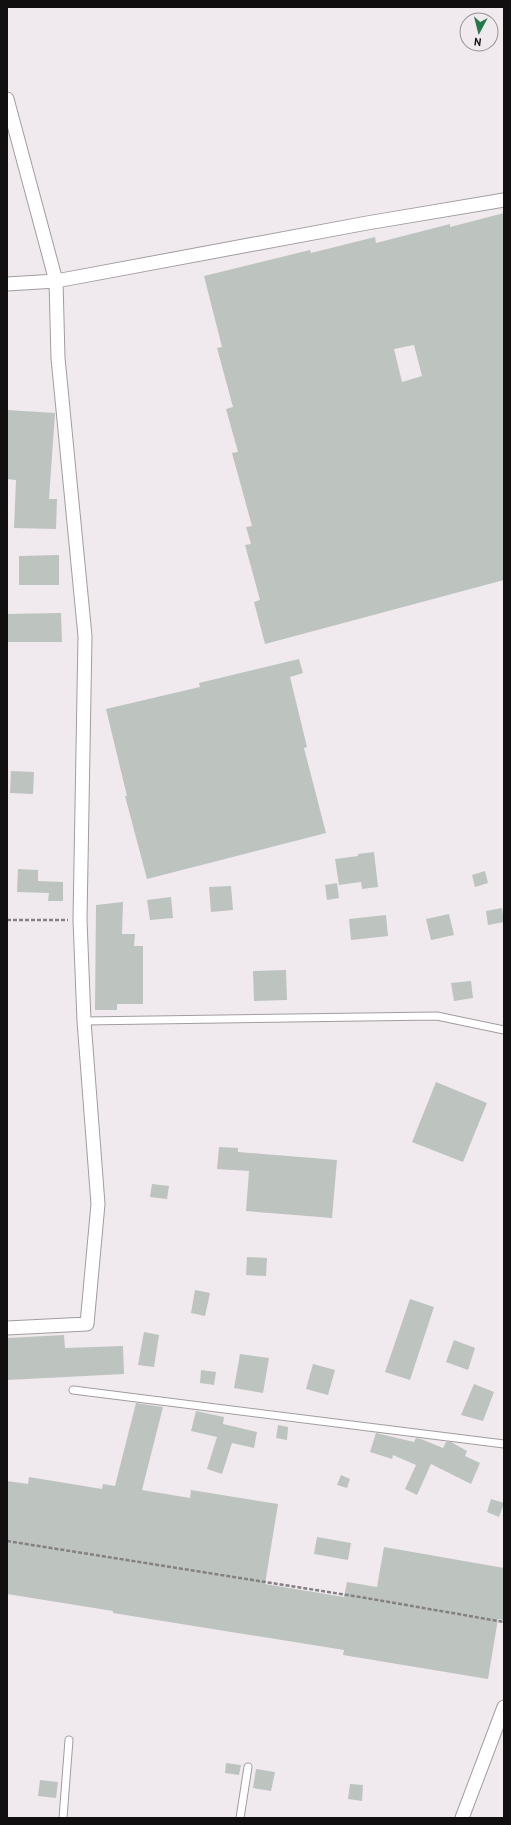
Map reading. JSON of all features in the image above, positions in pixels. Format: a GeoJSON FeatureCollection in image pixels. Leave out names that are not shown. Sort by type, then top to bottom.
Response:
{"type":"FeatureCollection","features":[{"type":"Feature","properties":{"kind":"street"},"geometry":{"type":"LineString","coordinates":[[7,99],[56,281],[58,358],[85,636],[80,920],[84,1021],[98,1204],[87,1324],[7,1328]]}},
{"type":"Feature","properties":{"kind":"street"},"geometry":{"type":"LineString","coordinates":[[7,284],[56,281],[504,200]]}},
{"type":"Feature","properties":{"kind":"street"},"geometry":{"type":"LineString","coordinates":[[462,1818],[504,1707]]}},
{"type":"Feature","properties":{"kind":"lane"},"geometry":{"type":"LineString","coordinates":[[84,1021],[437,1016],[504,1030]]}},
{"type":"Feature","properties":{"kind":"lane"},"geometry":{"type":"LineString","coordinates":[[73,1390],[504,1444]]}},
{"type":"Feature","properties":{"kind":"lane"},"geometry":{"type":"LineString","coordinates":[[63,1818],[69,1740]]}},
{"type":"Feature","properties":{"kind":"lane"},"geometry":{"type":"LineString","coordinates":[[240,1818],[248,1767]]}},
{"type":"Feature","properties":{"kind":"path"},"geometry":{"type":"LineString","coordinates":[[7,920],[80,920]]}},
{"type":"Feature","properties":{"kind":"path"},"geometry":{"type":"LineString","coordinates":[[7,1541],[366,1598],[504,1622]]}},
{"type":"Feature","properties":{"kind":"building"},"geometry":{"type":"Polygon","coordinates":[[[504,213],[504,580],[265,644],[254,602],[260,600],[245,545],[251,544],[246,527],[252,526],[232,453],[238,452],[226,409],[233,407],[217,348],[222,347],[204,276],[310,250],[311,253],[375,237],[376,243],[450,224],[450,227],[504,213]],[[414,345],[394,349],[402,382],[422,376],[414,345]]]}},
{"type":"Feature","properties":{"kind":"building"},"geometry":{"type":"Polygon","coordinates":[[[7,410],[55,413],[49,499],[57,499],[56,529],[14,528],[16,480],[7,479],[7,410]]]}},
{"type":"Feature","properties":{"kind":"building"},"geometry":{"type":"Polygon","coordinates":[[[59,555],[59,585],[19,585],[19,556],[59,555]]]}},
{"type":"Feature","properties":{"kind":"building"},"geometry":{"type":"Polygon","coordinates":[[[61,613],[62,642],[7,642],[7,614],[61,613]]]}},
{"type":"Feature","properties":{"kind":"building"},"geometry":{"type":"Polygon","coordinates":[[[299,659],[303,673],[290,677],[307,747],[304,748],[326,833],[147,879],[125,796],[127,796],[106,709],[200,687],[199,683],[299,659]]]}},
{"type":"Feature","properties":{"kind":"building"},"geometry":{"type":"Polygon","coordinates":[[[11,771],[34,772],[33,794],[10,793],[11,771]]]}},
{"type":"Feature","properties":{"kind":"building"},"geometry":{"type":"Polygon","coordinates":[[[374,852],[378,887],[362,889],[361,882],[339,885],[335,859],[374,852]]]}},
{"type":"Feature","properties":{"kind":"building"},"geometry":{"type":"Polygon","coordinates":[[[18,869],[38,870],[38,881],[63,882],[63,901],[48,901],[49,893],[17,892],[18,869]]]}},
{"type":"Feature","properties":{"kind":"building"},"geometry":{"type":"Polygon","coordinates":[[[485,871],[488,883],[475,887],[472,875],[485,871]]]}},
{"type":"Feature","properties":{"kind":"building"},"geometry":{"type":"Polygon","coordinates":[[[337,883],[339,898],[327,900],[325,885],[337,883]]]}},
{"type":"Feature","properties":{"kind":"building"},"geometry":{"type":"Polygon","coordinates":[[[231,886],[233,910],[211,912],[209,887],[231,886]]]}},
{"type":"Feature","properties":{"kind":"building"},"geometry":{"type":"Polygon","coordinates":[[[171,897],[173,918],[150,920],[147,900],[171,897]]]}},
{"type":"Feature","properties":{"kind":"building"},"geometry":{"type":"Polygon","coordinates":[[[123,902],[122,934],[135,934],[134,946],[143,946],[143,1004],[117,1004],[117,1010],[95,1010],[96,905],[123,902]]]}},
{"type":"Feature","properties":{"kind":"building"},"geometry":{"type":"Polygon","coordinates":[[[502,908],[504,922],[488,925],[486,911],[502,908]]]}},
{"type":"Feature","properties":{"kind":"building"},"geometry":{"type":"Polygon","coordinates":[[[449,914],[454,935],[431,940],[426,919],[449,914]]]}},
{"type":"Feature","properties":{"kind":"building"},"geometry":{"type":"Polygon","coordinates":[[[386,915],[388,936],[351,940],[349,919],[386,915]]]}},
{"type":"Feature","properties":{"kind":"building"},"geometry":{"type":"Polygon","coordinates":[[[286,970],[287,1000],[254,1001],[253,971],[286,970]]]}},
{"type":"Feature","properties":{"kind":"building"},"geometry":{"type":"Polygon","coordinates":[[[471,981],[473,998],[454,1001],[451,983],[471,981]]]}},
{"type":"Feature","properties":{"kind":"building"},"geometry":{"type":"Polygon","coordinates":[[[436,1082],[487,1103],[463,1162],[412,1142],[436,1082]]]}},
{"type":"Feature","properties":{"kind":"building"},"geometry":{"type":"Polygon","coordinates":[[[219,1147],[238,1148],[238,1152],[337,1160],[332,1218],[246,1211],[249,1171],[217,1169],[219,1147]]]}},
{"type":"Feature","properties":{"kind":"building"},"geometry":{"type":"Polygon","coordinates":[[[152,1184],[169,1186],[167,1199],[150,1197],[152,1184]]]}},
{"type":"Feature","properties":{"kind":"building"},"geometry":{"type":"Polygon","coordinates":[[[247,1257],[267,1258],[266,1276],[246,1275],[247,1257]]]}},
{"type":"Feature","properties":{"kind":"building"},"geometry":{"type":"Polygon","coordinates":[[[195,1290],[210,1293],[205,1316],[191,1313],[195,1290]]]}},
{"type":"Feature","properties":{"kind":"building"},"geometry":{"type":"Polygon","coordinates":[[[410,1299],[434,1307],[410,1380],[385,1372],[410,1299]]]}},
{"type":"Feature","properties":{"kind":"building"},"geometry":{"type":"Polygon","coordinates":[[[144,1332],[159,1335],[154,1367],[138,1365],[144,1332]]]}},
{"type":"Feature","properties":{"kind":"building"},"geometry":{"type":"Polygon","coordinates":[[[64,1335],[65,1348],[123,1346],[124,1374],[7,1380],[7,1338],[64,1335]]]}},
{"type":"Feature","properties":{"kind":"building"},"geometry":{"type":"Polygon","coordinates":[[[454,1340],[475,1348],[468,1370],[446,1362],[454,1340]]]}},
{"type":"Feature","properties":{"kind":"building"},"geometry":{"type":"Polygon","coordinates":[[[240,1354],[269,1358],[263,1393],[234,1388],[240,1354]]]}},
{"type":"Feature","properties":{"kind":"building"},"geometry":{"type":"Polygon","coordinates":[[[313,1364],[335,1370],[328,1395],[306,1389],[313,1364]]]}},
{"type":"Feature","properties":{"kind":"building"},"geometry":{"type":"Polygon","coordinates":[[[201,1370],[216,1372],[214,1385],[200,1383],[201,1370]]]}},
{"type":"Feature","properties":{"kind":"building"},"geometry":{"type":"Polygon","coordinates":[[[474,1384],[494,1392],[483,1421],[461,1415],[474,1384]]]}},
{"type":"Feature","properties":{"kind":"building"},"geometry":{"type":"Polygon","coordinates":[[[136,1403],[163,1407],[142,1490],[190,1498],[191,1490],[278,1504],[265,1584],[344,1597],[347,1582],[377,1587],[384,1547],[504,1568],[504,1620],[498,1619],[488,1679],[343,1655],[344,1650],[113,1613],[113,1611],[7,1594],[7,1481],[28,1484],[29,1477],[102,1489],[103,1484],[115,1486],[136,1403]]]}},
{"type":"Feature","properties":{"kind":"building"},"geometry":{"type":"Polygon","coordinates":[[[196,1411],[224,1417],[223,1424],[257,1432],[254,1448],[232,1443],[222,1474],[207,1469],[217,1437],[191,1431],[196,1411]]]}},
{"type":"Feature","properties":{"kind":"building"},"geometry":{"type":"Polygon","coordinates":[[[278,1425],[288,1427],[287,1440],[276,1438],[278,1425]]]}},
{"type":"Feature","properties":{"kind":"building"},"geometry":{"type":"Polygon","coordinates":[[[376,1433],[414,1442],[416,1438],[421,1439],[443,1448],[446,1442],[451,1442],[467,1451],[465,1456],[480,1463],[471,1484],[431,1464],[417,1495],[405,1489],[416,1465],[393,1455],[392,1459],[370,1452],[376,1433]]]}},
{"type":"Feature","properties":{"kind":"building"},"geometry":{"type":"Polygon","coordinates":[[[341,1475],[350,1479],[347,1488],[337,1485],[341,1475]]]}},
{"type":"Feature","properties":{"kind":"building"},"geometry":{"type":"Polygon","coordinates":[[[491,1499],[504,1503],[499,1517],[487,1512],[491,1499]]]}},
{"type":"Feature","properties":{"kind":"building"},"geometry":{"type":"Polygon","coordinates":[[[317,1537],[351,1543],[348,1560],[314,1554],[317,1537]]]}},
{"type":"Feature","properties":{"kind":"building"},"geometry":{"type":"Polygon","coordinates":[[[226,1763],[241,1765],[239,1775],[225,1773],[226,1763]]]}},
{"type":"Feature","properties":{"kind":"building"},"geometry":{"type":"Polygon","coordinates":[[[256,1769],[275,1772],[271,1791],[253,1788],[256,1769]]]}},
{"type":"Feature","properties":{"kind":"building"},"geometry":{"type":"Polygon","coordinates":[[[40,1780],[58,1782],[56,1798],[38,1796],[40,1780]]]}},
{"type":"Feature","properties":{"kind":"building"},"geometry":{"type":"Polygon","coordinates":[[[350,1784],[363,1785],[362,1801],[348,1799],[350,1784]]]}}]}
